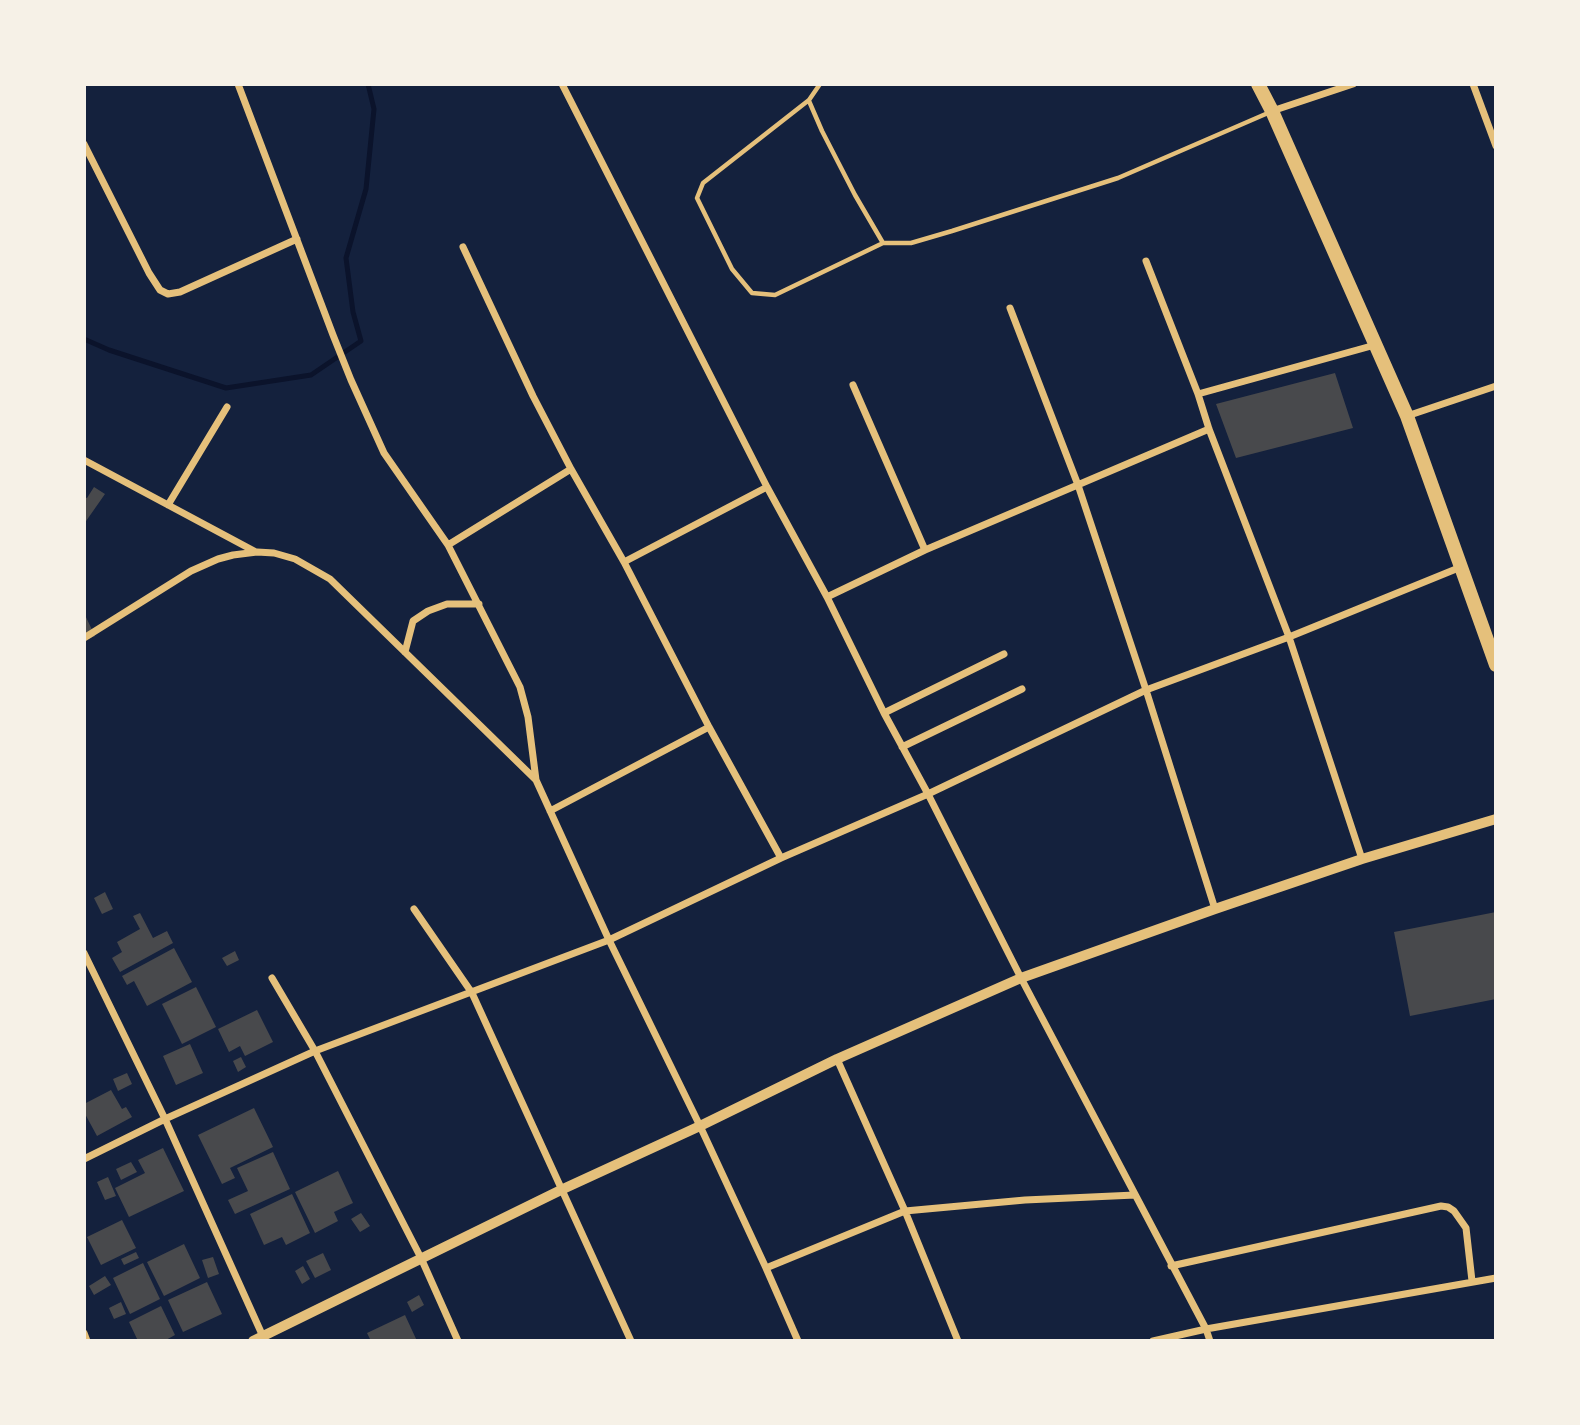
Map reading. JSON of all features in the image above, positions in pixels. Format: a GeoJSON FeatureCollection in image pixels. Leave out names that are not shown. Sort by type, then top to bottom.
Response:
{"type":"FeatureCollection","features":[{"type":"Feature","properties":{"kind":"highway"},"geometry":{"type":"LineString","coordinates":[[1258,84],[1407,416],[1496,665]]}},
{"type":"Feature","properties":{"kind":"street"},"geometry":{"type":"LineString","coordinates":[[237,84],[351,380],[384,453],[448,545],[520,687],[528,717],[536,780],[609,940],[766,1268],[797,1341]]}},
{"type":"Feature","properties":{"kind":"street"},"geometry":{"type":"LineString","coordinates":[[562,84],[767,487],[827,597],[884,713],[1210,1341]]}},
{"type":"Feature","properties":{"kind":"street"},"geometry":{"type":"LineString","coordinates":[[1272,111],[1353,84]]}},
{"type":"Feature","properties":{"kind":"street"},"geometry":{"type":"LineString","coordinates":[[1472,84],[1496,146]]}},
{"type":"Feature","properties":{"kind":"street"},"geometry":{"type":"LineString","coordinates":[[84,144],[149,273],[160,290],[168,294],[180,292],[297,239]]}},
{"type":"Feature","properties":{"kind":"street"},"geometry":{"type":"LineString","coordinates":[[463,247],[533,396],[780,858]]}},
{"type":"Feature","properties":{"kind":"street"},"geometry":{"type":"LineString","coordinates":[[1146,261],[1289,637],[1362,859]]}},
{"type":"Feature","properties":{"kind":"street"},"geometry":{"type":"LineString","coordinates":[[1010,308],[1078,485],[1215,909]]}},
{"type":"Feature","properties":{"kind":"street"},"geometry":{"type":"LineString","coordinates":[[1198,394],[1375,345]]}},
{"type":"Feature","properties":{"kind":"street"},"geometry":{"type":"LineString","coordinates":[[853,385],[925,550]]}},
{"type":"Feature","properties":{"kind":"street"},"geometry":{"type":"LineString","coordinates":[[1407,416],[1496,386]]}},
{"type":"Feature","properties":{"kind":"street"},"geometry":{"type":"LineString","coordinates":[[168,505],[227,407]]}},
{"type":"Feature","properties":{"kind":"street"},"geometry":{"type":"LineString","coordinates":[[827,597],[925,550],[1209,429]]}},
{"type":"Feature","properties":{"kind":"street"},"geometry":{"type":"LineString","coordinates":[[84,460],[257,552]]}},
{"type":"Feature","properties":{"kind":"street"},"geometry":{"type":"LineString","coordinates":[[448,545],[571,469]]}},
{"type":"Feature","properties":{"kind":"street"},"geometry":{"type":"LineString","coordinates":[[624,562],[767,487]]}},
{"type":"Feature","properties":{"kind":"street"},"geometry":{"type":"LineString","coordinates":[[84,638],[191,571],[233,555],[274,553],[295,559],[330,579],[536,780]]}},
{"type":"Feature","properties":{"kind":"street"},"geometry":{"type":"LineString","coordinates":[[84,1159],[315,1051],[609,940],[780,858],[928,794],[1146,690],[1289,637],[1462,567]]}},
{"type":"Feature","properties":{"kind":"street"},"geometry":{"type":"LineString","coordinates":[[405,652],[413,621],[420,616],[447,604],[479,604]]}},
{"type":"Feature","properties":{"kind":"street"},"geometry":{"type":"LineString","coordinates":[[884,713],[1004,654]]}},
{"type":"Feature","properties":{"kind":"street"},"geometry":{"type":"LineString","coordinates":[[902,747],[1022,689]]}},
{"type":"Feature","properties":{"kind":"street"},"geometry":{"type":"LineString","coordinates":[[551,811],[709,727]]}},
{"type":"Feature","properties":{"kind":"street"},"geometry":{"type":"LineString","coordinates":[[84,953],[165,1119],[260,1339],[563,1189],[837,1059],[1021,978],[1362,859],[1496,819]]}},
{"type":"Feature","properties":{"kind":"street"},"geometry":{"type":"LineString","coordinates":[[414,909],[472,993],[631,1341]]}},
{"type":"Feature","properties":{"kind":"street"},"geometry":{"type":"LineString","coordinates":[[272,978],[315,1051],[421,1258],[458,1341]]}},
{"type":"Feature","properties":{"kind":"street"},"geometry":{"type":"LineString","coordinates":[[837,1059],[905,1211],[958,1341]]}},
{"type":"Feature","properties":{"kind":"street"},"geometry":{"type":"LineString","coordinates":[[766,1268],[905,1211],[1025,1200],[1135,1195]]}},
{"type":"Feature","properties":{"kind":"street"},"geometry":{"type":"LineString","coordinates":[[1171,1266],[1441,1206],[1454,1211],[1466,1228],[1472,1281]]}},
{"type":"Feature","properties":{"kind":"street"},"geometry":{"type":"LineString","coordinates":[[1153,1341],[1206,1329],[1496,1278]]}},
{"type":"Feature","properties":{"kind":"street"},"geometry":{"type":"LineString","coordinates":[[84,1334],[87,1341]]}},
{"type":"Feature","properties":{"kind":"lane"},"geometry":{"type":"LineString","coordinates":[[820,84],[809,100],[703,183],[697,198],[732,269],[752,293],[775,295],[883,243],[911,243],[1118,178],[1272,111]]}},
{"type":"Feature","properties":{"kind":"lane"},"geometry":{"type":"LineString","coordinates":[[809,100],[822,131],[883,243]]}},
{"type":"Feature","properties":{"kind":"building"},"geometry":{"type":"Polygon","coordinates":[[[1335,373],[1353,428],[1236,458],[1216,404],[1335,373]]]}},
{"type":"Feature","properties":{"kind":"building"},"geometry":{"type":"Polygon","coordinates":[[[94,487],[105,494],[84,524],[84,497],[87,498],[94,487]]]}},
{"type":"Feature","properties":{"kind":"building"},"geometry":{"type":"Polygon","coordinates":[[[84,613],[95,636],[84,641],[84,613]]]}},
{"type":"Feature","properties":{"kind":"building"},"geometry":{"type":"Polygon","coordinates":[[[105,892],[113,909],[102,914],[94,898],[105,892]]]}},
{"type":"Feature","properties":{"kind":"building"},"geometry":{"type":"Polygon","coordinates":[[[1496,912],[1496,999],[1410,1016],[1394,932],[1496,912]]]}},
{"type":"Feature","properties":{"kind":"building"},"geometry":{"type":"Polygon","coordinates":[[[140,913],[153,938],[167,931],[173,943],[120,972],[112,958],[122,952],[117,942],[140,929],[133,916],[140,913]]]}},
{"type":"Feature","properties":{"kind":"building"},"geometry":{"type":"Polygon","coordinates":[[[174,948],[192,982],[147,1006],[134,981],[127,985],[122,976],[174,948]]]}},
{"type":"Feature","properties":{"kind":"building"},"geometry":{"type":"Polygon","coordinates":[[[235,951],[239,960],[227,966],[222,958],[235,951]]]}},
{"type":"Feature","properties":{"kind":"building"},"geometry":{"type":"Polygon","coordinates":[[[196,987],[216,1027],[182,1044],[162,1004],[196,987]]]}},
{"type":"Feature","properties":{"kind":"building"},"geometry":{"type":"Polygon","coordinates":[[[257,1010],[273,1042],[245,1056],[240,1046],[229,1052],[218,1029],[257,1010]]]}},
{"type":"Feature","properties":{"kind":"building"},"geometry":{"type":"Polygon","coordinates":[[[190,1044],[203,1073],[176,1085],[163,1056],[190,1044]]]}},
{"type":"Feature","properties":{"kind":"building"},"geometry":{"type":"Polygon","coordinates":[[[241,1057],[246,1067],[238,1072],[233,1061],[241,1057]]]}},
{"type":"Feature","properties":{"kind":"building"},"geometry":{"type":"Polygon","coordinates":[[[127,1073],[132,1084],[118,1091],[113,1079],[127,1073]]]}},
{"type":"Feature","properties":{"kind":"building"},"geometry":{"type":"Polygon","coordinates":[[[111,1090],[122,1109],[126,1107],[132,1117],[97,1136],[84,1112],[84,1104],[111,1090]]]}},
{"type":"Feature","properties":{"kind":"building"},"geometry":{"type":"Polygon","coordinates":[[[254,1108],[273,1147],[230,1168],[235,1178],[222,1184],[198,1135],[254,1108]]]}},
{"type":"Feature","properties":{"kind":"building"},"geometry":{"type":"Polygon","coordinates":[[[163,1148],[184,1191],[129,1217],[115,1188],[145,1173],[138,1160],[163,1148]]]}},
{"type":"Feature","properties":{"kind":"building"},"geometry":{"type":"Polygon","coordinates":[[[273,1152],[290,1189],[235,1214],[228,1200],[248,1191],[237,1168],[273,1152]]]}},
{"type":"Feature","properties":{"kind":"building"},"geometry":{"type":"Polygon","coordinates":[[[131,1162],[137,1172],[121,1180],[116,1169],[131,1162]]]}},
{"type":"Feature","properties":{"kind":"building"},"geometry":{"type":"Polygon","coordinates":[[[338,1171],[353,1203],[334,1212],[338,1221],[315,1233],[295,1192],[338,1171]]]}},
{"type":"Feature","properties":{"kind":"building"},"geometry":{"type":"Polygon","coordinates":[[[108,1177],[116,1196],[105,1200],[97,1182],[108,1177]]]}},
{"type":"Feature","properties":{"kind":"building"},"geometry":{"type":"Polygon","coordinates":[[[292,1194],[310,1233],[286,1245],[282,1237],[264,1245],[250,1214],[292,1194]]]}},
{"type":"Feature","properties":{"kind":"building"},"geometry":{"type":"Polygon","coordinates":[[[361,1213],[370,1226],[360,1232],[351,1219],[361,1213]]]}},
{"type":"Feature","properties":{"kind":"building"},"geometry":{"type":"Polygon","coordinates":[[[122,1220],[136,1248],[101,1265],[87,1237],[122,1220]]]}},
{"type":"Feature","properties":{"kind":"building"},"geometry":{"type":"Polygon","coordinates":[[[184,1244],[200,1278],[164,1296],[147,1262],[184,1244]]]}},
{"type":"Feature","properties":{"kind":"building"},"geometry":{"type":"Polygon","coordinates":[[[136,1252],[139,1258],[124,1265],[121,1259],[136,1252]]]}},
{"type":"Feature","properties":{"kind":"building"},"geometry":{"type":"Polygon","coordinates":[[[323,1253],[331,1270],[315,1278],[306,1261],[323,1253]]]}},
{"type":"Feature","properties":{"kind":"building"},"geometry":{"type":"Polygon","coordinates":[[[213,1257],[219,1274],[208,1278],[202,1260],[213,1257]]]}},
{"type":"Feature","properties":{"kind":"building"},"geometry":{"type":"Polygon","coordinates":[[[143,1263],[160,1299],[130,1314],[113,1278],[143,1263]]]}},
{"type":"Feature","properties":{"kind":"building"},"geometry":{"type":"Polygon","coordinates":[[[303,1266],[310,1279],[302,1284],[295,1271],[303,1266]]]}},
{"type":"Feature","properties":{"kind":"building"},"geometry":{"type":"Polygon","coordinates":[[[105,1276],[111,1285],[94,1295],[89,1286],[105,1276]]]}},
{"type":"Feature","properties":{"kind":"building"},"geometry":{"type":"Polygon","coordinates":[[[207,1282],[222,1314],[183,1332],[168,1300],[207,1282]]]}},
{"type":"Feature","properties":{"kind":"building"},"geometry":{"type":"Polygon","coordinates":[[[419,1295],[424,1305],[412,1312],[407,1302],[419,1295]]]}},
{"type":"Feature","properties":{"kind":"building"},"geometry":{"type":"Polygon","coordinates":[[[121,1302],[126,1314],[114,1319],[109,1308],[121,1302]]]}},
{"type":"Feature","properties":{"kind":"building"},"geometry":{"type":"Polygon","coordinates":[[[161,1306],[175,1335],[164,1341],[138,1341],[129,1322],[161,1306]]]}},
{"type":"Feature","properties":{"kind":"building"},"geometry":{"type":"Polygon","coordinates":[[[405,1315],[417,1341],[371,1341],[367,1333],[405,1315]]]}},
{"type":"Feature","properties":{"kind":"waterway"},"geometry":{"type":"LineString","coordinates":[[84,339],[109,350],[226,388],[311,375],[361,341],[353,312],[346,258],[366,189],[374,109],[368,84]]}}]}
